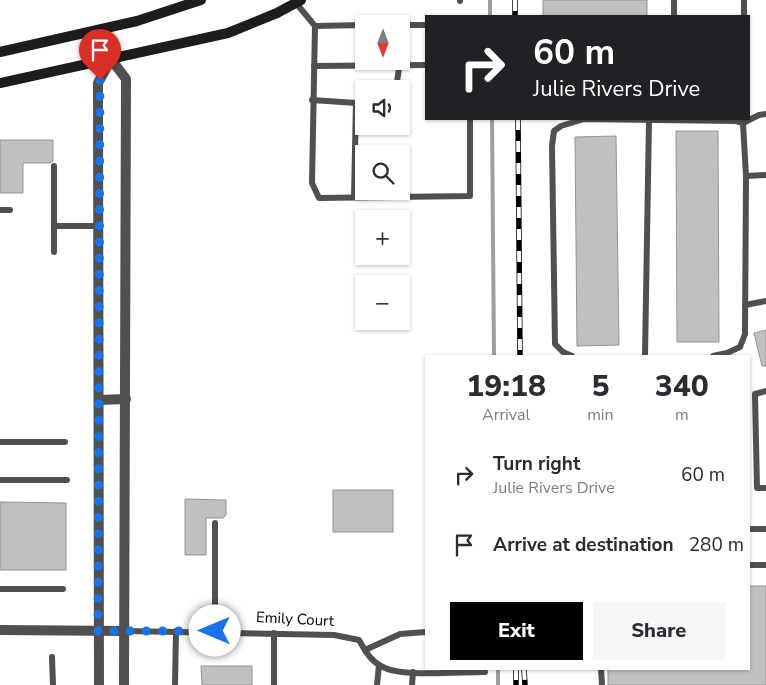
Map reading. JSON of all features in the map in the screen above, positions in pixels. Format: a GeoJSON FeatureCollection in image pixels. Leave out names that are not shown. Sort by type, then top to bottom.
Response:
{"type":"FeatureCollection","features":[{"type":"Feature","properties":{"kind":"main road"},"geometry":{"type":"LineString","coordinates":[[0,52],[161,14],[201,0]]}},
{"type":"Feature","properties":{"kind":"main road"},"geometry":{"type":"LineString","coordinates":[[0,83],[228,32],[277,13],[299,1]]}},
{"type":"Feature","properties":{"kind":"street"},"geometry":{"type":"LineString","coordinates":[[103,29],[111,59],[126,79],[124,685]]}},
{"type":"Feature","properties":{"kind":"street"},"geometry":{"type":"LineString","coordinates":[[99,685],[98,83],[111,59]]}},
{"type":"Feature","properties":{"kind":"street"},"geometry":{"type":"LineString","coordinates":[[99,400],[126,399]]}},
{"type":"Feature","properties":{"kind":"street","name":"Emily Court"},"geometry":{"type":"LineString","coordinates":[[0,630],[125,631]]}},
{"type":"Feature","properties":{"kind":"lane"},"geometry":{"type":"LineString","coordinates":[[674,0],[674,15]]}},
{"type":"Feature","properties":{"kind":"lane"},"geometry":{"type":"LineString","coordinates":[[744,0],[744,15]]}},
{"type":"Feature","properties":{"kind":"lane"},"geometry":{"type":"LineString","coordinates":[[299,1],[315,26],[312,100],[312,183],[319,198],[470,196],[470,120]]}},
{"type":"Feature","properties":{"kind":"lane"},"geometry":{"type":"LineString","coordinates":[[315,26],[355,25]]}},
{"type":"Feature","properties":{"kind":"lane"},"geometry":{"type":"LineString","coordinates":[[410,25],[425,25]]}},
{"type":"Feature","properties":{"kind":"lane"},"geometry":{"type":"LineString","coordinates":[[410,64],[425,65]]}},
{"type":"Feature","properties":{"kind":"lane"},"geometry":{"type":"LineString","coordinates":[[314,66],[355,65]]}},
{"type":"Feature","properties":{"kind":"lane"},"geometry":{"type":"LineString","coordinates":[[312,100],[355,103]]}},
{"type":"Feature","properties":{"kind":"lane"},"geometry":{"type":"LineString","coordinates":[[750,119],[759,114],[766,114]]}},
{"type":"Feature","properties":{"kind":"lane"},"geometry":{"type":"LineString","coordinates":[[570,355],[563,352],[555,344],[552,146],[554,132],[561,126],[581,120]]}},
{"type":"Feature","properties":{"kind":"lane"},"geometry":{"type":"LineString","coordinates":[[645,355],[649,120],[736,121],[743,123],[748,120]]}},
{"type":"Feature","properties":{"kind":"lane"},"geometry":{"type":"LineString","coordinates":[[718,355],[740,347],[746,334],[746,176],[743,123]]}},
{"type":"Feature","properties":{"kind":"lane"},"geometry":{"type":"LineString","coordinates":[[354,197],[355,135]]}},
{"type":"Feature","properties":{"kind":"lane"},"geometry":{"type":"LineString","coordinates":[[54,166],[54,252]]}},
{"type":"Feature","properties":{"kind":"lane"},"geometry":{"type":"LineString","coordinates":[[746,176],[766,175]]}},
{"type":"Feature","properties":{"kind":"lane"},"geometry":{"type":"LineString","coordinates":[[0,210],[10,210]]}},
{"type":"Feature","properties":{"kind":"lane"},"geometry":{"type":"LineString","coordinates":[[54,226],[98,226]]}},
{"type":"Feature","properties":{"kind":"lane"},"geometry":{"type":"LineString","coordinates":[[746,305],[766,300]]}},
{"type":"Feature","properties":{"kind":"lane"},"geometry":{"type":"LineString","coordinates":[[766,391],[752,393],[757,488],[766,488]]}},
{"type":"Feature","properties":{"kind":"lane"},"geometry":{"type":"LineString","coordinates":[[0,442],[64,442]]}},
{"type":"Feature","properties":{"kind":"lane"},"geometry":{"type":"LineString","coordinates":[[0,480],[67,480]]}},
{"type":"Feature","properties":{"kind":"lane"},"geometry":{"type":"LineString","coordinates":[[215,523],[215,631]]}},
{"type":"Feature","properties":{"kind":"lane"},"geometry":{"type":"LineString","coordinates":[[750,529],[766,529]]}},
{"type":"Feature","properties":{"kind":"lane"},"geometry":{"type":"LineString","coordinates":[[750,565],[766,565]]}},
{"type":"Feature","properties":{"kind":"lane"},"geometry":{"type":"LineString","coordinates":[[0,589],[63,589]]}},
{"type":"Feature","properties":{"kind":"lane","name":"Emily Court"},"geometry":{"type":"LineString","coordinates":[[125,631],[215,631],[334,635],[359,640],[370,658],[385,668],[414,672],[469,670],[485,672]]}},
{"type":"Feature","properties":{"kind":"lane"},"geometry":{"type":"LineString","coordinates":[[175,685],[176,631]]}},
{"type":"Feature","properties":{"kind":"lane"},"geometry":{"type":"LineString","coordinates":[[365,650],[400,634],[425,632]]}},
{"type":"Feature","properties":{"kind":"lane"},"geometry":{"type":"LineString","coordinates":[[274,633],[274,685]]}},
{"type":"Feature","properties":{"kind":"lane"},"geometry":{"type":"LineString","coordinates":[[52,658],[53,685]]}},
{"type":"Feature","properties":{"kind":"lane"},"geometry":{"type":"LineString","coordinates":[[377,685],[379,664]]}},
{"type":"Feature","properties":{"kind":"lane"},"geometry":{"type":"LineString","coordinates":[[601,670],[602,685]]}},
{"type":"Feature","properties":{"kind":"lane"},"geometry":{"type":"LineString","coordinates":[[412,685],[414,672]]}},
{"type":"Feature","properties":{"kind":"building"},"geometry":{"type":"Polygon","coordinates":[[[543,0],[647,0],[647,15],[543,15],[543,0]]]}},
{"type":"Feature","properties":{"kind":"building"},"geometry":{"type":"Polygon","coordinates":[[[676,131],[718,131],[719,342],[677,342],[676,131]]]}},
{"type":"Feature","properties":{"kind":"building"},"geometry":{"type":"Polygon","coordinates":[[[616,136],[619,345],[577,346],[575,137],[616,136]]]}},
{"type":"Feature","properties":{"kind":"building"},"geometry":{"type":"Polygon","coordinates":[[[0,140],[53,140],[53,161],[50,163],[23,163],[23,193],[0,193],[0,140]]]}},
{"type":"Feature","properties":{"kind":"building"},"geometry":{"type":"Polygon","coordinates":[[[766,330],[766,366],[762,366],[754,333],[766,330]]]}},
{"type":"Feature","properties":{"kind":"building"},"geometry":{"type":"Polygon","coordinates":[[[333,490],[393,490],[393,532],[333,532],[333,490]]]}},
{"type":"Feature","properties":{"kind":"building"},"geometry":{"type":"Polygon","coordinates":[[[185,499],[226,500],[226,515],[223,518],[206,518],[206,555],[185,555],[185,499]]]}},
{"type":"Feature","properties":{"kind":"building"},"geometry":{"type":"Polygon","coordinates":[[[0,502],[66,503],[66,570],[0,570],[0,502]]]}},
{"type":"Feature","properties":{"kind":"building"},"geometry":{"type":"Polygon","coordinates":[[[750,586],[766,586],[766,685],[608,685],[608,670],[750,670],[750,586]]]}},
{"type":"Feature","properties":{"kind":"building"},"geometry":{"type":"Polygon","coordinates":[[[201,666],[252,666],[252,685],[202,685],[201,666]]]}},
{"type":"Feature","properties":{"kind":"waterway"},"geometry":{"type":"LineString","coordinates":[[490,0],[490,15]]}},
{"type":"Feature","properties":{"kind":"waterway"},"geometry":{"type":"LineString","coordinates":[[492,120],[494,355]]}},
{"type":"Feature","properties":{"kind":"waterway"},"geometry":{"type":"LineString","coordinates":[[498,670],[498,685]]}},
{"type":"Feature","properties":{"kind":"railway"},"geometry":{"type":"LineString","coordinates":[[515,0],[515,15]]}},
{"type":"Feature","properties":{"kind":"railway"},"geometry":{"type":"LineString","coordinates":[[518,120],[520,355]]}},
{"type":"Feature","properties":{"kind":"railway"},"geometry":{"type":"LineString","coordinates":[[516,670],[516,685]]}},
{"type":"Feature","properties":{"kind":"railway"},"geometry":{"type":"LineString","coordinates":[[524,670],[525,685]]}},
{"type":"Feature","properties":{"kind":"route"},"geometry":{"type":"LineString","coordinates":[[100,80],[98,83],[98,631],[215,631]]}}]}
